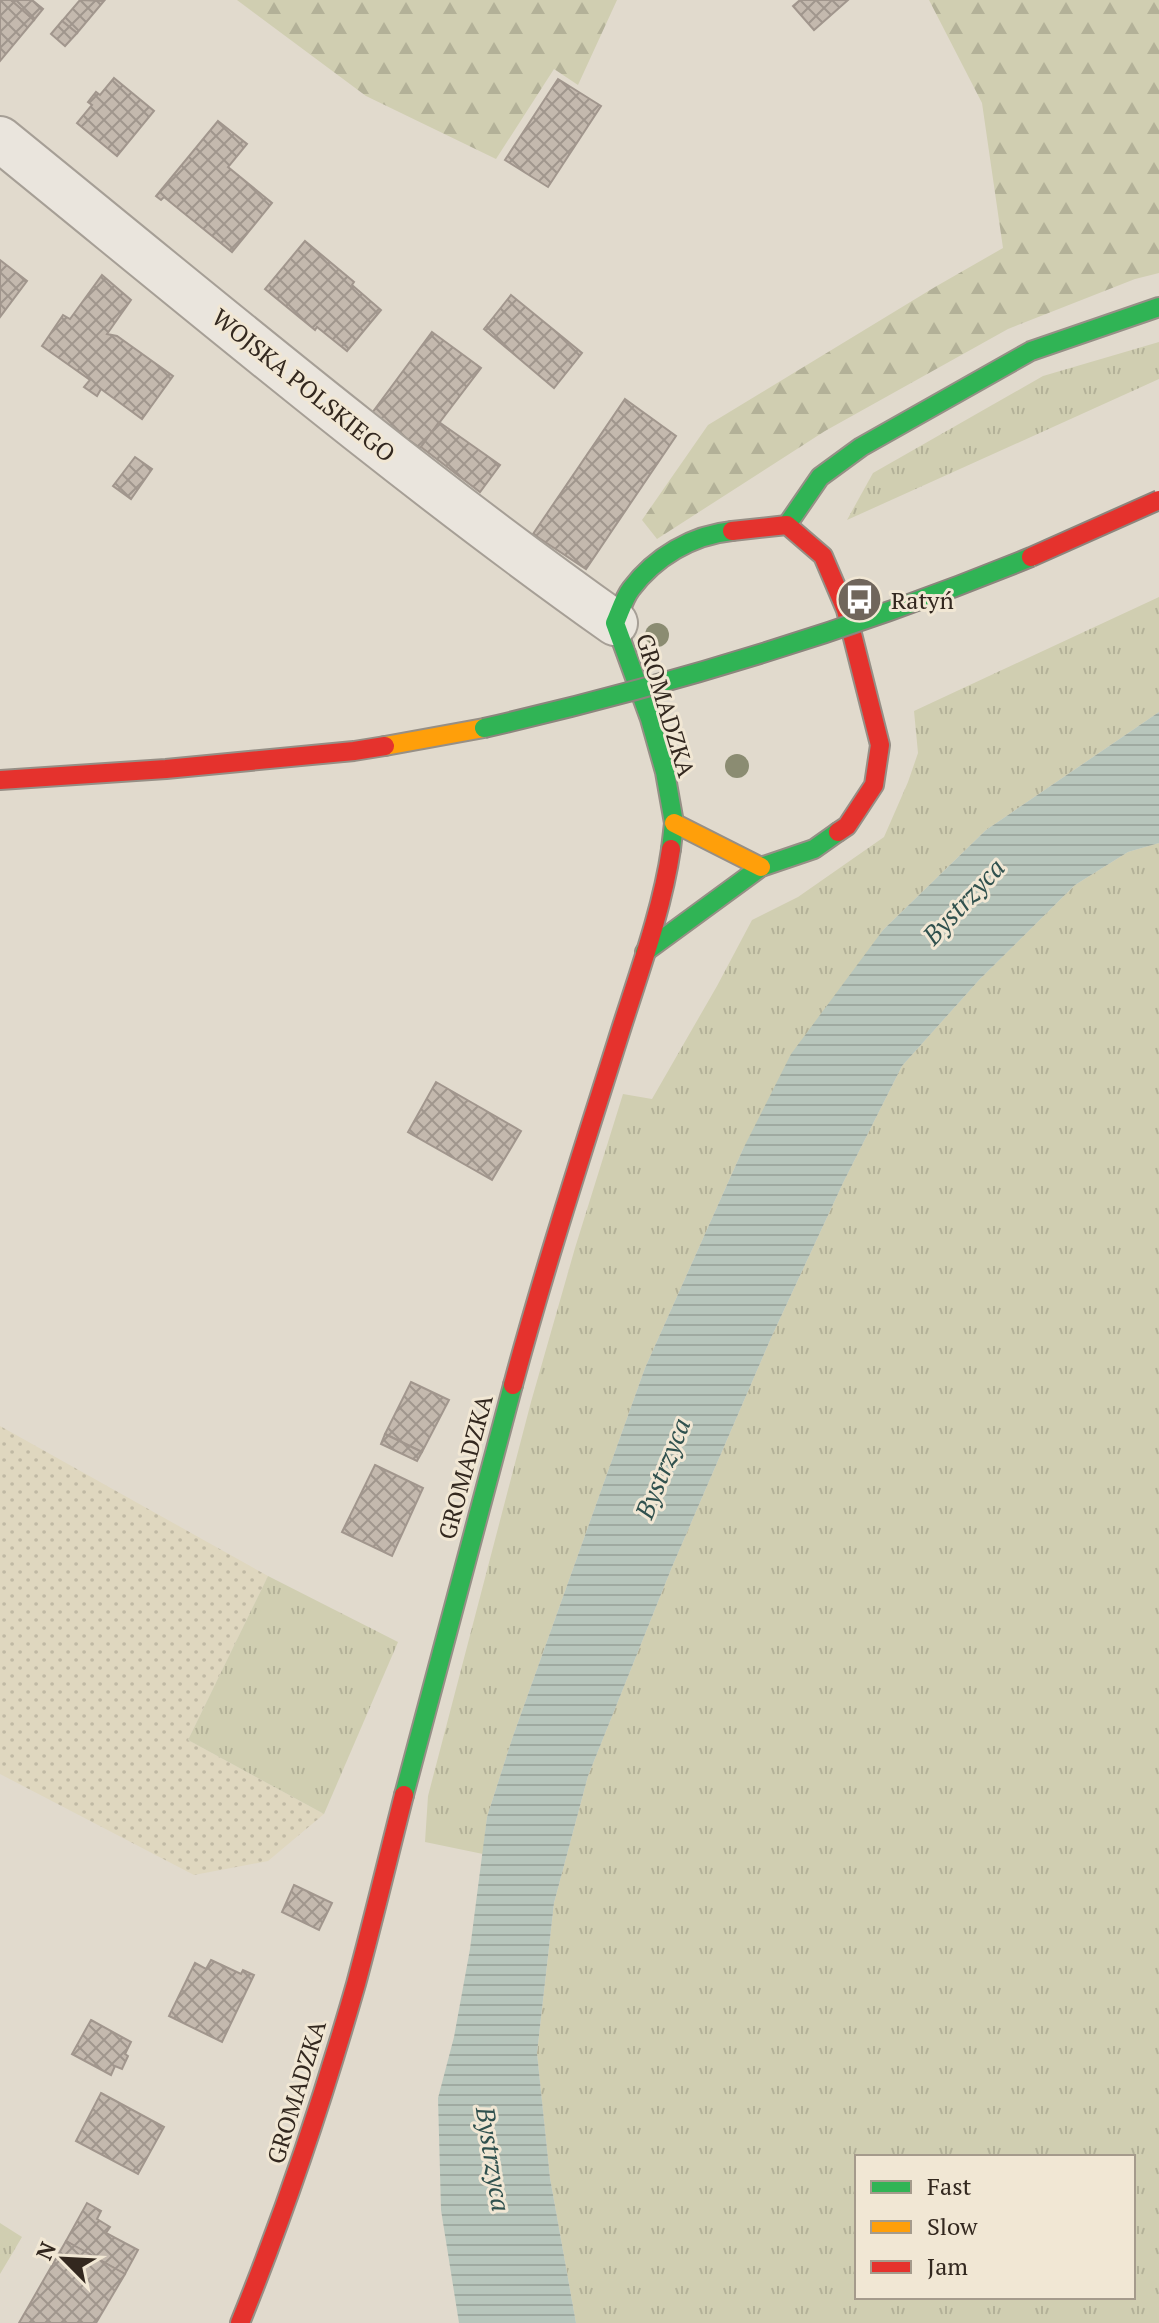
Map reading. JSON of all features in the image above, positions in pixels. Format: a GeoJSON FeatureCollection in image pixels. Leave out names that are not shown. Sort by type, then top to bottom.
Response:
{"type":"FeatureCollection","features":[{"type":"Feature","properties":{"kind":"street","name":"WOJSKA POLSKIEGO"},"geometry":{"type":"LineString","coordinates":[[0,139],[332,409],[514,552],[615,623]]}},
{"type":"Feature","properties":{"kind":"street"},"geometry":{"type":"LineString","coordinates":[[787,525],[820,477],[861,447],[1031,351],[1159,307]]}},
{"type":"Feature","properties":{"kind":"street"},"geometry":{"type":"LineString","coordinates":[[0,780],[166,769],[354,751],[563,711],[835,633],[1028,559],[1159,500]]}},
{"type":"Feature","properties":{"kind":"street"},"geometry":{"type":"LineString","coordinates":[[615,623],[629,591],[658,559],[711,533],[787,525],[823,556],[846,610],[880,745],[874,785],[847,826],[814,849],[761,867],[645,952]]}},
{"type":"Feature","properties":{"kind":"street","name":"GROMADZKA"},"geometry":{"type":"LineString","coordinates":[[240,2323],[277,2230],[356,1983],[532,1314],[668,869],[674,823],[665,772],[650,719],[615,623]]}},
{"type":"Feature","properties":{"kind":"street"},"geometry":{"type":"LineString","coordinates":[[674,823],[761,867]]}},
{"type":"Feature","properties":{"kind":"shaded area"},"geometry":{"type":"Polygon","coordinates":[[[0,1426],[268,1576],[188,1740],[324,1814],[268,1861],[194,1875],[0,1774],[0,1426]]]}},
{"type":"Feature","properties":{"kind":"green space"},"geometry":{"type":"Polygon","coordinates":[[[237,0],[617,0],[578,85],[554,69],[496,159],[366,96],[237,0]]]}},
{"type":"Feature","properties":{"kind":"green space"},"geometry":{"type":"Polygon","coordinates":[[[929,0],[1159,0],[1159,273],[1135,279],[1008,329],[825,431],[657,539],[642,520],[708,425],[1003,248],[982,103],[929,0]]]}},
{"type":"Feature","properties":{"kind":"green space"},"geometry":{"type":"Polygon","coordinates":[[[1159,342],[1159,379],[847,520],[873,473],[1043,376],[1159,342]]]}},
{"type":"Feature","properties":{"kind":"green space"},"geometry":{"type":"Polygon","coordinates":[[[1159,597],[1159,712],[986,830],[883,930],[743,1149],[645,1368],[512,1739],[487,1817],[483,1854],[425,1842],[428,1796],[531,1402],[623,1094],[652,1099],[752,920],[798,897],[884,837],[918,753],[914,711],[1159,597]]]}},
{"type":"Feature","properties":{"kind":"green space"},"geometry":{"type":"Polygon","coordinates":[[[1159,843],[1159,2323],[576,2323],[550,2178],[537,2053],[554,1903],[588,1776],[672,1567],[771,1338],[902,1066],[980,979],[1075,885],[1128,852],[1159,843]]]}},
{"type":"Feature","properties":{"kind":"green space"},"geometry":{"type":"Polygon","coordinates":[[[268,1576],[398,1642],[324,1814],[188,1740],[268,1576]]]}},
{"type":"Feature","properties":{"kind":"green space"},"geometry":{"type":"Polygon","coordinates":[[[0,2223],[22,2237],[0,2274],[0,2223]]]}},
{"type":"Feature","properties":{"kind":"water","name":"Bystrzyca"},"geometry":{"type":"Polygon","coordinates":[[[1159,712],[1159,843],[1128,852],[1075,885],[980,979],[902,1066],[771,1338],[672,1567],[588,1776],[554,1903],[537,2053],[550,2178],[576,2323],[459,2323],[441,2210],[438,2098],[454,2037],[470,1949],[487,1817],[645,1368],[743,1149],[791,1054],[883,930],[986,830],[1159,712]]]}},
{"type":"Feature","properties":{"kind":"building"},"geometry":{"type":"Polygon","coordinates":[[[0,0],[11,0],[34,20],[0,61],[0,0]]]}},
{"type":"Feature","properties":{"kind":"building"},"geometry":{"type":"Polygon","coordinates":[[[11,0],[32,0],[43,9],[34,20],[11,0]]]}},
{"type":"Feature","properties":{"kind":"building"},"geometry":{"type":"Polygon","coordinates":[[[80,0],[104,1],[77,33],[62,21],[80,0]]]}},
{"type":"Feature","properties":{"kind":"building"},"geometry":{"type":"Polygon","coordinates":[[[800,0],[848,0],[814,30],[793,6],[800,0]]]}},
{"type":"Feature","properties":{"kind":"building"},"geometry":{"type":"Polygon","coordinates":[[[62,21],[77,33],[65,46],[51,34],[62,21]]]}},
{"type":"Feature","properties":{"kind":"building"},"geometry":{"type":"Polygon","coordinates":[[[114,78],[154,111],[117,156],[77,123],[92,105],[88,102],[96,92],[100,95],[114,78]]]}},
{"type":"Feature","properties":{"kind":"building"},"geometry":{"type":"Polygon","coordinates":[[[558,79],[601,106],[548,187],[505,160],[558,79]]]}},
{"type":"Feature","properties":{"kind":"building"},"geometry":{"type":"Polygon","coordinates":[[[218,121],[247,144],[228,167],[272,203],[232,252],[164,197],[161,200],[156,196],[218,121]]]}},
{"type":"Feature","properties":{"kind":"building"},"geometry":{"type":"Polygon","coordinates":[[[305,241],[354,282],[352,285],[381,310],[347,351],[317,327],[315,330],[265,289],[305,241]]]}},
{"type":"Feature","properties":{"kind":"building"},"geometry":{"type":"Polygon","coordinates":[[[0,260],[27,281],[0,317],[0,260]]]}},
{"type":"Feature","properties":{"kind":"building"},"geometry":{"type":"Polygon","coordinates":[[[102,275],[131,300],[107,334],[117,336],[173,376],[142,419],[101,389],[97,396],[84,387],[90,380],[42,346],[63,315],[70,319],[102,275]]]}},
{"type":"Feature","properties":{"kind":"building"},"geometry":{"type":"Polygon","coordinates":[[[511,295],[582,353],[554,388],[484,329],[511,295]]]}},
{"type":"Feature","properties":{"kind":"building"},"geometry":{"type":"Polygon","coordinates":[[[432,332],[481,368],[420,448],[372,413],[432,332]]]}},
{"type":"Feature","properties":{"kind":"building"},"geometry":{"type":"Polygon","coordinates":[[[625,399],[676,436],[586,569],[533,534],[625,399]]]}},
{"type":"Feature","properties":{"kind":"building"},"geometry":{"type":"Polygon","coordinates":[[[439,422],[500,465],[480,492],[421,447],[439,422]]]}},
{"type":"Feature","properties":{"kind":"building"},"geometry":{"type":"Polygon","coordinates":[[[135,457],[152,469],[131,499],[113,486],[135,457]]]}},
{"type":"Feature","properties":{"kind":"building"},"geometry":{"type":"Polygon","coordinates":[[[436,1082],[521,1131],[492,1180],[408,1132],[436,1082]]]}},
{"type":"Feature","properties":{"kind":"building"},"geometry":{"type":"Polygon","coordinates":[[[411,1382],[449,1400],[422,1452],[385,1434],[411,1382]]]}},
{"type":"Feature","properties":{"kind":"building"},"geometry":{"type":"Polygon","coordinates":[[[385,1434],[422,1452],[417,1461],[381,1444],[385,1434]]]}},
{"type":"Feature","properties":{"kind":"building"},"geometry":{"type":"Polygon","coordinates":[[[375,1465],[423,1488],[392,1556],[342,1532],[375,1465]]]}},
{"type":"Feature","properties":{"kind":"building"},"geometry":{"type":"Polygon","coordinates":[[[294,1885],[332,1903],[319,1930],[282,1912],[294,1885]]]}},
{"type":"Feature","properties":{"kind":"building"},"geometry":{"type":"Polygon","coordinates":[[[211,1960],[241,1974],[243,1970],[254,1975],[222,2042],[169,2016],[195,1963],[206,1969],[211,1960]]]}},
{"type":"Feature","properties":{"kind":"building"},"geometry":{"type":"Polygon","coordinates":[[[91,2020],[131,2042],[122,2069],[115,2066],[111,2075],[72,2054],[91,2020]]]}},
{"type":"Feature","properties":{"kind":"building"},"geometry":{"type":"Polygon","coordinates":[[[101,2093],[164,2127],[138,2174],[76,2141],[101,2093]]]}},
{"type":"Feature","properties":{"kind":"building"},"geometry":{"type":"Polygon","coordinates":[[[87,2203],[101,2211],[97,2219],[110,2227],[106,2233],[138,2250],[125,2274],[66,2241],[87,2203]]]}},
{"type":"Feature","properties":{"kind":"building"},"geometry":{"type":"Polygon","coordinates":[[[66,2241],[125,2274],[96,2323],[19,2323],[66,2241]]]}},
{"type":"Feature","properties":{"kind":"traffic: fast"},"geometry":{"type":"LineString","coordinates":[[787,525],[820,477],[861,447],[1031,351],[1159,307]]}},
{"type":"Feature","properties":{"kind":"traffic: fast"},"geometry":{"type":"LineString","coordinates":[[671,849],[674,823],[665,772],[650,719],[615,623],[631,589],[651,567],[689,543],[732,531]]}},
{"type":"Feature","properties":{"kind":"traffic: fast"},"geometry":{"type":"LineString","coordinates":[[484,728],[761,654],[964,584],[1031,557]]}},
{"type":"Feature","properties":{"kind":"traffic: fast"},"geometry":{"type":"LineString","coordinates":[[645,952],[761,867],[814,849],[838,832]]}},
{"type":"Feature","properties":{"kind":"traffic: fast"},"geometry":{"type":"LineString","coordinates":[[404,1795],[513,1385]]}},
{"type":"Feature","properties":{"kind":"traffic: slow"},"geometry":{"type":"LineString","coordinates":[[385,746],[484,728]]}},
{"type":"Feature","properties":{"kind":"traffic: slow"},"geometry":{"type":"LineString","coordinates":[[674,823],[761,867]]}},
{"type":"Feature","properties":{"kind":"traffic: jam"},"geometry":{"type":"LineString","coordinates":[[1031,557],[1159,500]]}},
{"type":"Feature","properties":{"kind":"traffic: jam"},"geometry":{"type":"LineString","coordinates":[[732,531],[787,525],[823,556],[846,610],[880,745],[874,785],[847,826],[838,832]]}},
{"type":"Feature","properties":{"kind":"traffic: jam"},"geometry":{"type":"LineString","coordinates":[[0,780],[166,769],[385,746]]}},
{"type":"Feature","properties":{"kind":"traffic: jam"},"geometry":{"type":"LineString","coordinates":[[513,1385],[563,1213],[648,946],[671,849]]}},
{"type":"Feature","properties":{"kind":"traffic: jam"},"geometry":{"type":"LineString","coordinates":[[240,2323],[288,2197],[330,2070],[356,1984],[404,1795]]}},
{"type":"Feature","properties":{"kind":"place","name":"Ratyń"},"geometry":{"type":"Point","coordinates":[860,600]}}]}
